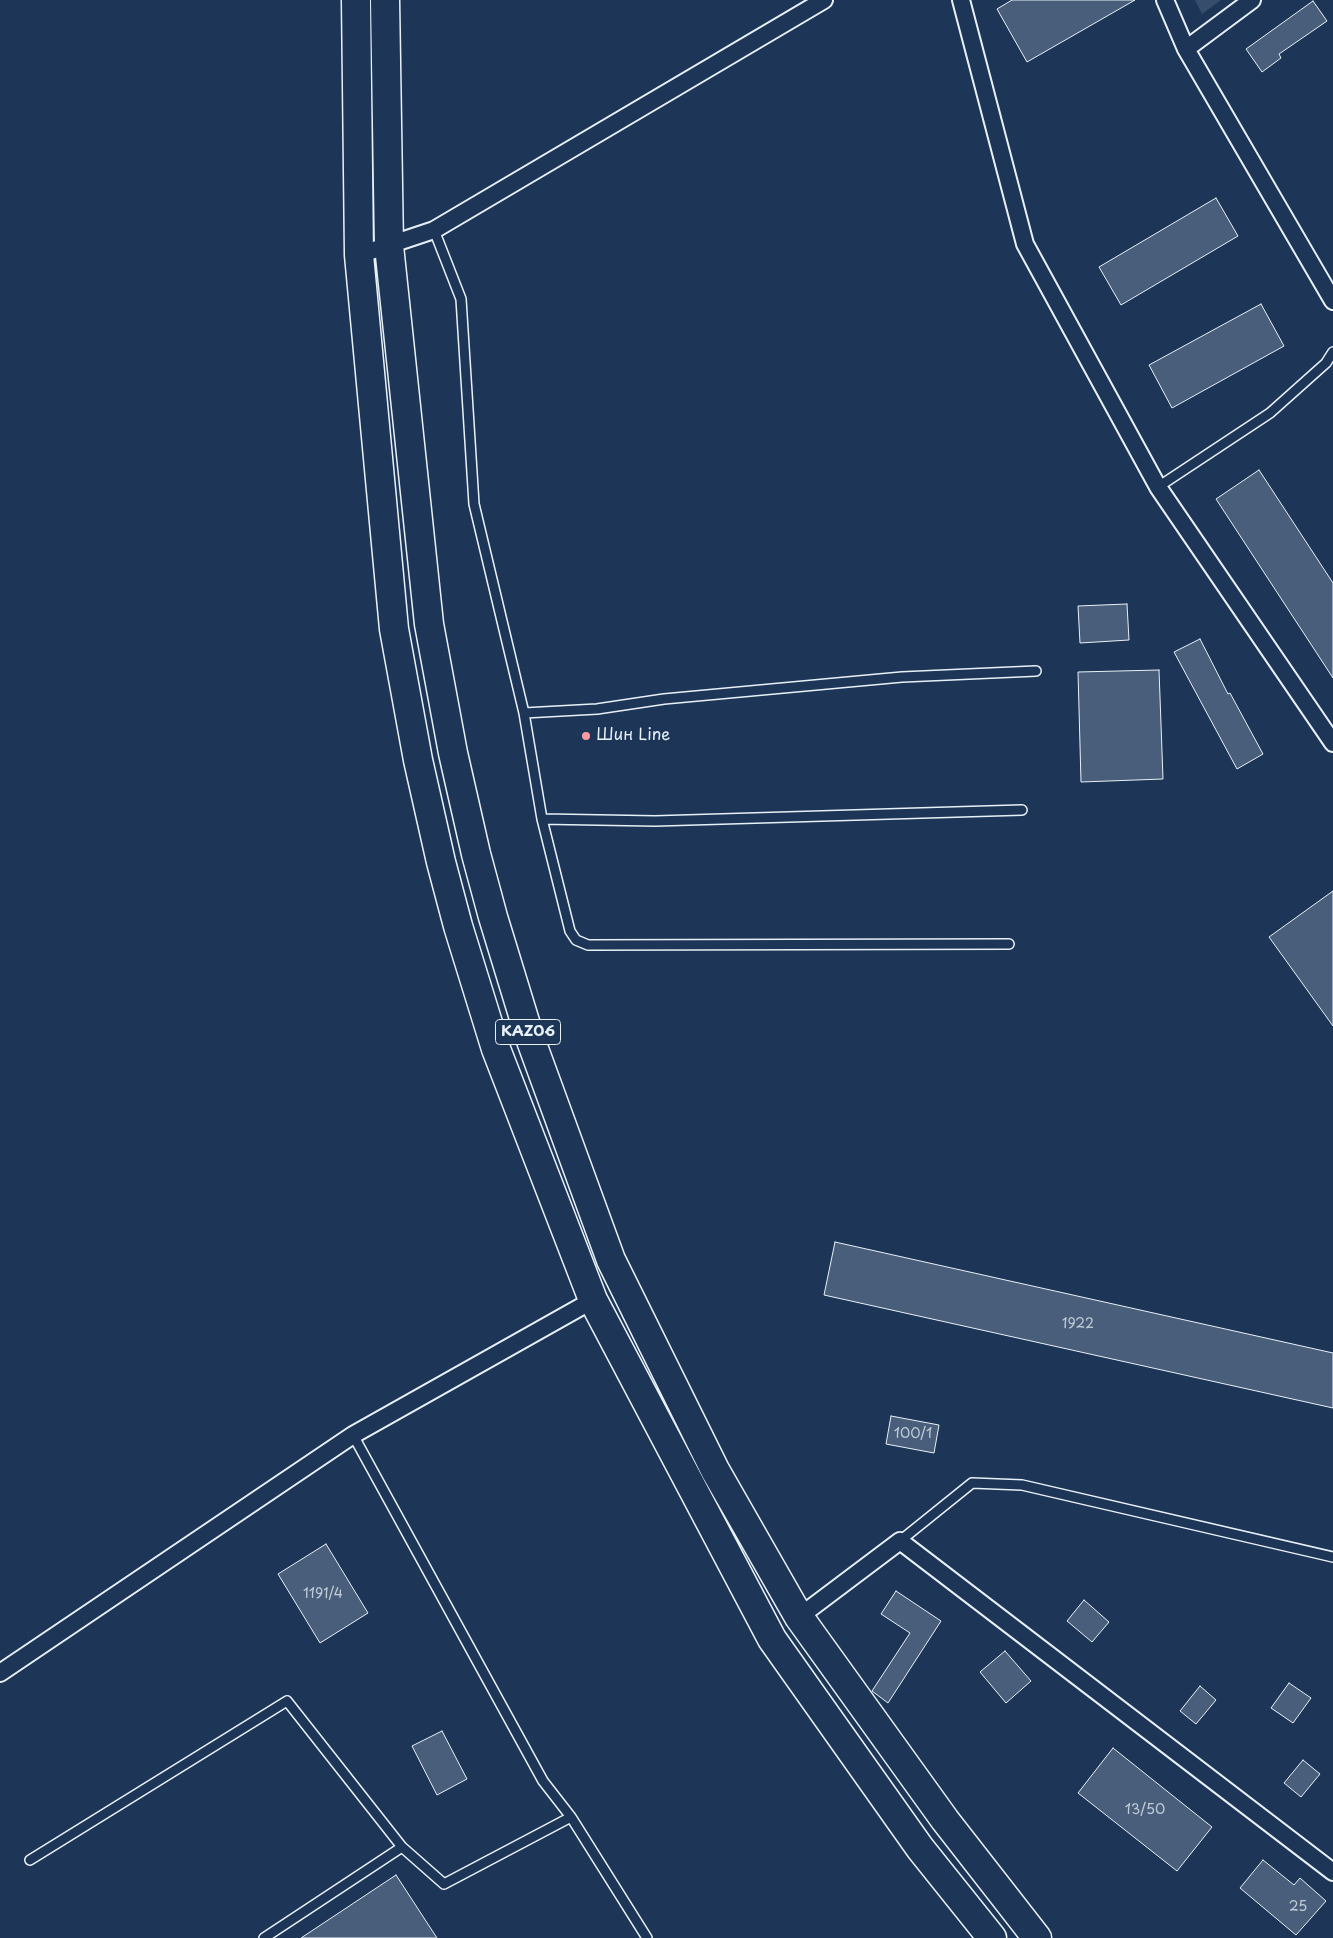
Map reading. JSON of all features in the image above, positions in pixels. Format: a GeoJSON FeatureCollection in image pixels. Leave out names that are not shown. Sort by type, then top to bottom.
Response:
{"type":"FeatureCollection","features":[{"type":"Feature","properties":{"kind":"highway","name":"KАZ06"},"geometry":{"type":"LineString","coordinates":[[356,0],[359,255],[394,629],[418,760],[441,862],[458,926],[496,1049],[593,1300],[772,1639],[920,1848],[992,1938]]}},
{"type":"Feature","properties":{"kind":"highway","name":"KАZ06"},"geometry":{"type":"LineString","coordinates":[[385,0],[389,246],[429,624],[453,753],[476,854],[530,1038],[611,1260],[715,1470],[799,1617],[945,1820],[1037,1938]]}},
{"type":"Feature","properties":{"kind":"street"},"geometry":{"type":"LineString","coordinates":[[359,255],[434,230],[824,0]]}},
{"type":"Feature","properties":{"kind":"street"},"geometry":{"type":"LineString","coordinates":[[961,0],[1025,244],[1158,487],[1333,743]]}},
{"type":"Feature","properties":{"kind":"street"},"geometry":{"type":"LineString","coordinates":[[1165,0],[1186,49],[1333,301]]}},
{"type":"Feature","properties":{"kind":"street"},"geometry":{"type":"LineString","coordinates":[[1186,49],[1252,0]]}},
{"type":"Feature","properties":{"kind":"street"},"geometry":{"type":"LineString","coordinates":[[0,1672],[352,1435],[593,1300]]}},
{"type":"Feature","properties":{"kind":"street"},"geometry":{"type":"LineString","coordinates":[[799,1617],[900,1541],[1333,1872]]}},
{"type":"Feature","properties":{"kind":"lane"},"geometry":{"type":"LineString","coordinates":[[434,230],[461,299],[474,504],[524,713],[542,819],[570,931],[576,940],[588,945],[1009,944]]}},
{"type":"Feature","properties":{"kind":"lane"},"geometry":{"type":"LineString","coordinates":[[1158,487],[1270,413],[1326,363],[1333,352]]}},
{"type":"Feature","properties":{"kind":"lane"},"geometry":{"type":"LineString","coordinates":[[524,713],[597,709],[664,699],[902,677],[1036,671]]}},
{"type":"Feature","properties":{"kind":"lane"},"geometry":{"type":"LineString","coordinates":[[542,819],[655,820],[1022,810]]}},
{"type":"Feature","properties":{"kind":"lane"},"geometry":{"type":"LineString","coordinates":[[352,1435],[543,1781],[571,1817],[647,1938]]}},
{"type":"Feature","properties":{"kind":"lane"},"geometry":{"type":"LineString","coordinates":[[900,1541],[972,1483],[1022,1485],[1333,1557]]}},
{"type":"Feature","properties":{"kind":"lane"},"geometry":{"type":"LineString","coordinates":[[30,1860],[287,1701],[402,1848],[444,1884],[571,1817]]}},
{"type":"Feature","properties":{"kind":"lane"},"geometry":{"type":"LineString","coordinates":[[264,1938],[402,1848]]}},
{"type":"Feature","properties":{"kind":"shaded area"},"geometry":{"type":"Polygon","coordinates":[[[1195,0],[1221,0],[1202,14],[1195,0]]]}},
{"type":"Feature","properties":{"kind":"building"},"geometry":{"type":"Polygon","coordinates":[[[1012,0],[1135,0],[1027,62],[997,9],[1012,0]]]}},
{"type":"Feature","properties":{"kind":"building"},"geometry":{"type":"Polygon","coordinates":[[[1313,1],[1327,21],[1279,54],[1281,58],[1262,72],[1246,49],[1313,1]]]}},
{"type":"Feature","properties":{"kind":"building"},"geometry":{"type":"Polygon","coordinates":[[[1216,198],[1238,236],[1121,305],[1099,267],[1216,198]]]}},
{"type":"Feature","properties":{"kind":"building"},"geometry":{"type":"Polygon","coordinates":[[[1261,304],[1284,346],[1172,408],[1149,365],[1261,304]]]}},
{"type":"Feature","properties":{"kind":"building"},"geometry":{"type":"Polygon","coordinates":[[[1259,470],[1333,583],[1333,678],[1216,499],[1259,470]]]}},
{"type":"Feature","properties":{"kind":"building"},"geometry":{"type":"Polygon","coordinates":[[[1127,604],[1129,640],[1080,643],[1078,606],[1127,604]]]}},
{"type":"Feature","properties":{"kind":"building"},"geometry":{"type":"Polygon","coordinates":[[[1200,639],[1228,694],[1230,693],[1263,754],[1237,769],[1174,652],[1200,639]]]}},
{"type":"Feature","properties":{"kind":"building"},"geometry":{"type":"Polygon","coordinates":[[[1159,670],[1163,779],[1081,782],[1078,672],[1159,670]]]}},
{"type":"Feature","properties":{"kind":"building"},"geometry":{"type":"Polygon","coordinates":[[[1333,891],[1333,1026],[1269,937],[1333,891]]]}},
{"type":"Feature","properties":{"kind":"building"},"geometry":{"type":"Polygon","coordinates":[[[835,1242],[1333,1353],[1333,1408],[824,1295],[835,1242]]]}},
{"type":"Feature","properties":{"kind":"building"},"geometry":{"type":"Polygon","coordinates":[[[891,1416],[939,1425],[934,1453],[886,1444],[891,1416]]]}},
{"type":"Feature","properties":{"kind":"building"},"geometry":{"type":"Polygon","coordinates":[[[326,1544],[368,1613],[320,1643],[278,1574],[326,1544]]]}},
{"type":"Feature","properties":{"kind":"building"},"geometry":{"type":"Polygon","coordinates":[[[896,1591],[941,1621],[888,1703],[872,1691],[910,1633],[881,1614],[896,1591]]]}},
{"type":"Feature","properties":{"kind":"building"},"geometry":{"type":"Polygon","coordinates":[[[1084,1600],[1109,1622],[1092,1642],[1067,1621],[1084,1600]]]}},
{"type":"Feature","properties":{"kind":"building"},"geometry":{"type":"Polygon","coordinates":[[[1005,1651],[1031,1681],[1006,1703],[980,1672],[1005,1651]]]}},
{"type":"Feature","properties":{"kind":"building"},"geometry":{"type":"Polygon","coordinates":[[[1289,1683],[1311,1698],[1293,1723],[1271,1708],[1289,1683]]]}},
{"type":"Feature","properties":{"kind":"building"},"geometry":{"type":"Polygon","coordinates":[[[1200,1686],[1216,1700],[1196,1724],[1180,1711],[1200,1686]]]}},
{"type":"Feature","properties":{"kind":"building"},"geometry":{"type":"Polygon","coordinates":[[[442,1731],[467,1779],[437,1795],[412,1746],[442,1731]]]}},
{"type":"Feature","properties":{"kind":"building"},"geometry":{"type":"Polygon","coordinates":[[[1113,1748],[1212,1827],[1177,1871],[1078,1793],[1113,1748]]]}},
{"type":"Feature","properties":{"kind":"building"},"geometry":{"type":"Polygon","coordinates":[[[1303,1760],[1320,1774],[1301,1797],[1284,1783],[1303,1760]]]}},
{"type":"Feature","properties":{"kind":"building"},"geometry":{"type":"Polygon","coordinates":[[[1263,1860],[1294,1885],[1300,1878],[1326,1901],[1296,1935],[1240,1888],[1263,1860]]]}},
{"type":"Feature","properties":{"kind":"building"},"geometry":{"type":"Polygon","coordinates":[[[396,1875],[437,1938],[301,1938],[396,1875]]]}},
{"type":"Feature","properties":{"kind":"place","name":"Шин Line"},"geometry":{"type":"Point","coordinates":[586,736]}}]}
